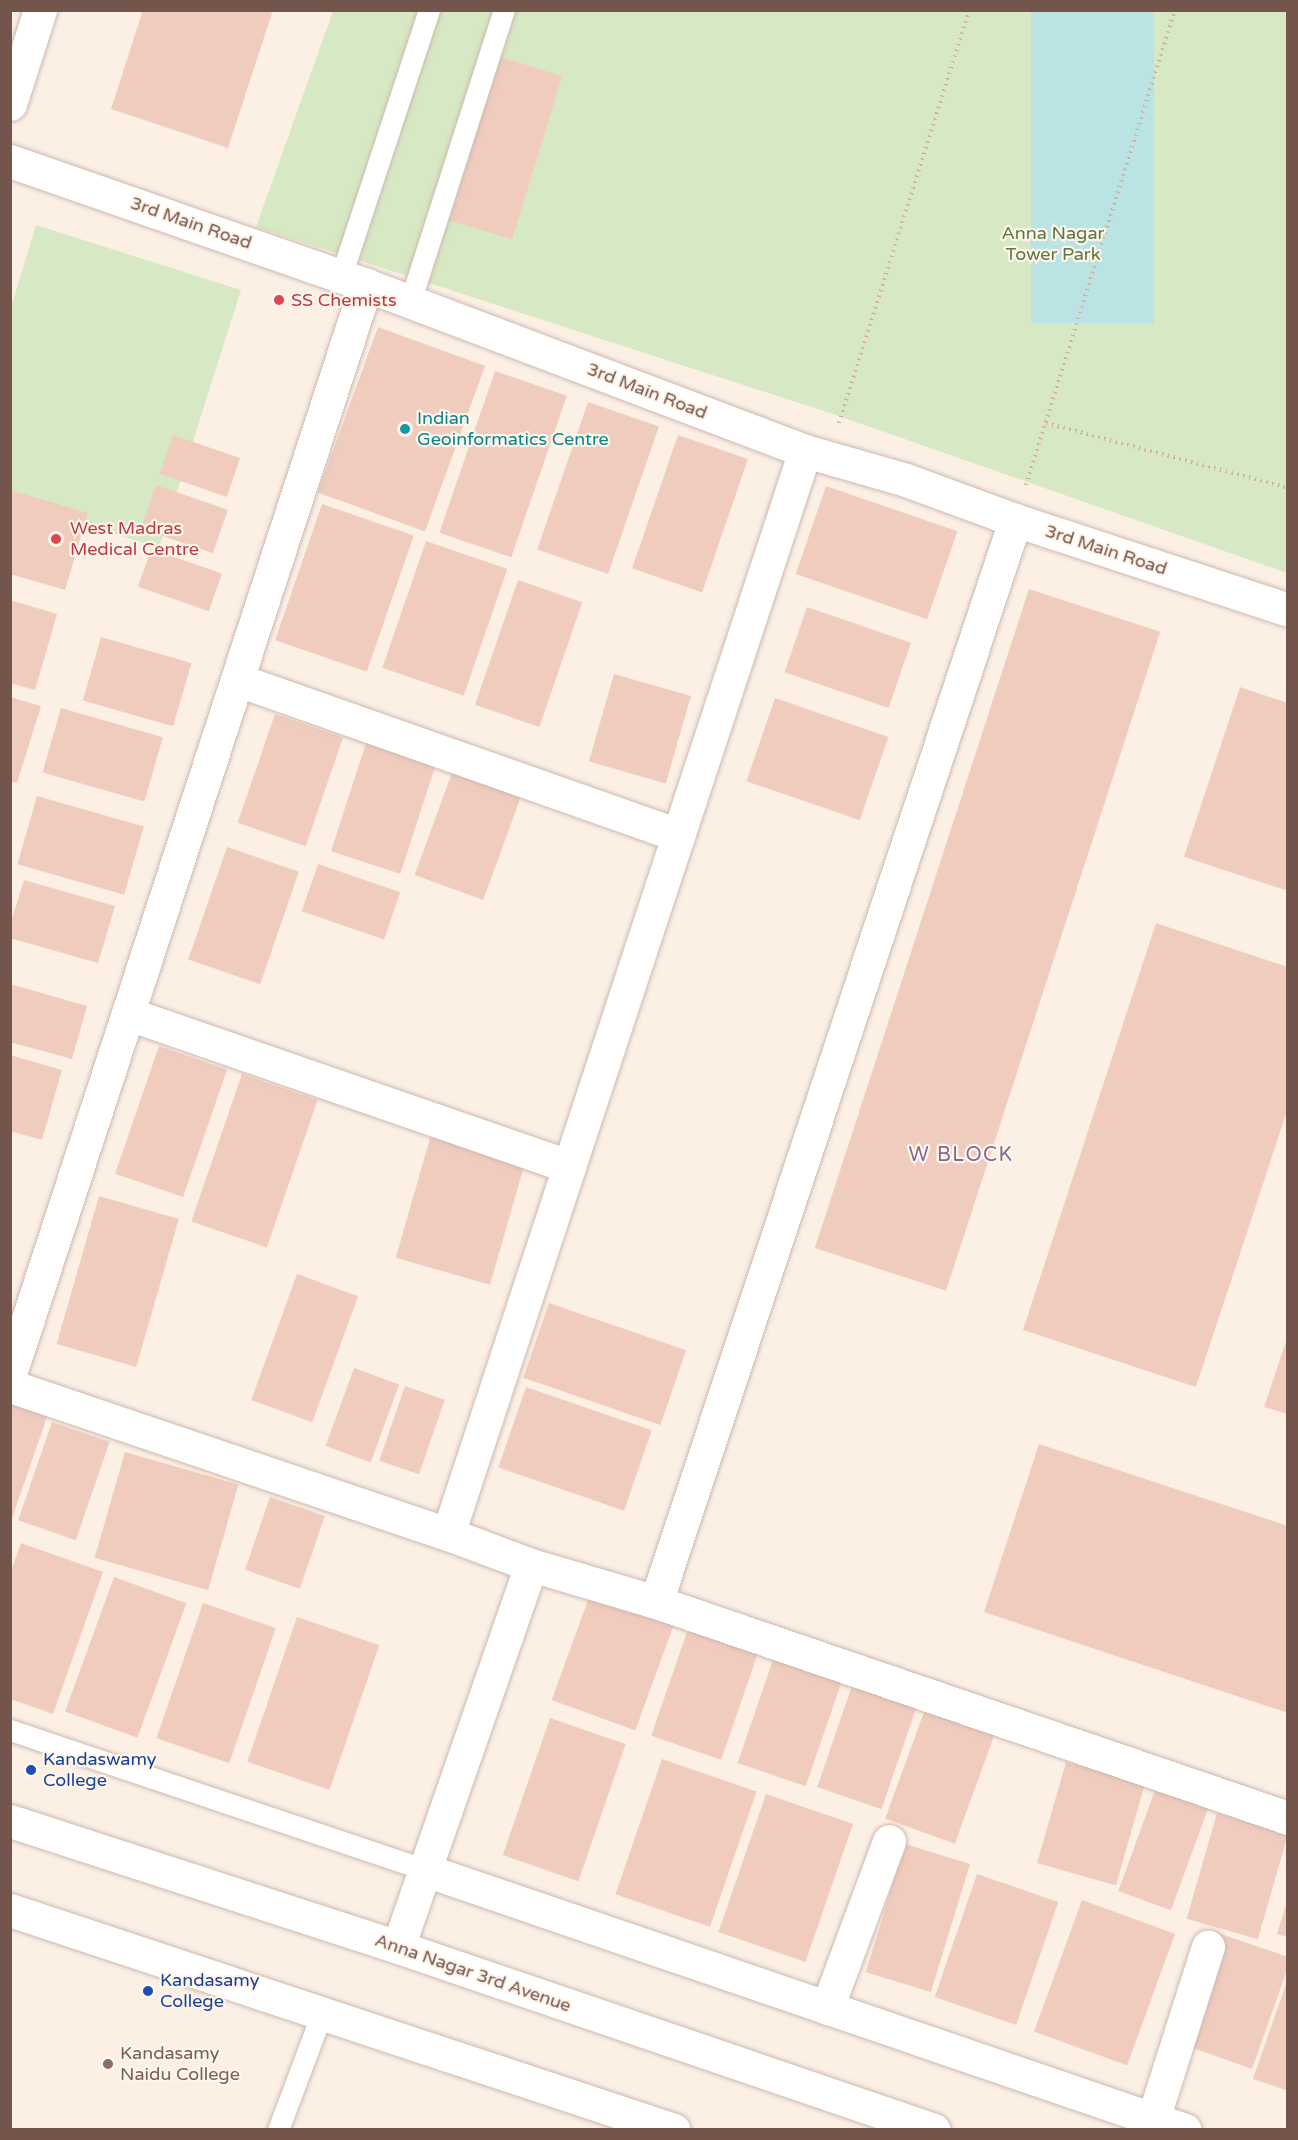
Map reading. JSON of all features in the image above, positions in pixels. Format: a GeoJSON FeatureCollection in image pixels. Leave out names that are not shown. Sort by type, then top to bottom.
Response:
{"type":"FeatureCollection","features":[{"type":"Feature","properties":{"kind":"street"},"geometry":{"type":"LineString","coordinates":[[10,104],[40,10]]}},
{"type":"Feature","properties":{"kind":"street","name":"3rd Main Road"},"geometry":{"type":"LineString","coordinates":[[10,161],[353,280],[816,454],[906,480],[1015,520],[1287,610]]}},
{"type":"Feature","properties":{"kind":"street"},"geometry":{"type":"LineString","coordinates":[[10,1374],[238,680],[353,280]]}},
{"type":"Feature","properties":{"kind":"street"},"geometry":{"type":"LineString","coordinates":[[448,1534],[678,835],[816,454]]}},
{"type":"Feature","properties":{"kind":"street"},"geometry":{"type":"LineString","coordinates":[[656,1602],[1015,520]]}},
{"type":"Feature","properties":{"kind":"street"},"geometry":{"type":"LineString","coordinates":[[238,680],[678,835]]}},
{"type":"Feature","properties":{"kind":"street"},"geometry":{"type":"LineString","coordinates":[[129,1014],[569,1166]]}},
{"type":"Feature","properties":{"kind":"street"},"geometry":{"type":"LineString","coordinates":[[10,1386],[448,1534],[531,1565],[656,1602],[1287,1818]]}},
{"type":"Feature","properties":{"kind":"street"},"geometry":{"type":"LineString","coordinates":[[398,1947],[531,1565]]}},
{"type":"Feature","properties":{"kind":"street","name":"Anna Nagar 3rd Avenue"},"geometry":{"type":"LineString","coordinates":[[10,1821],[398,1947],[934,2130]]}},
{"type":"Feature","properties":{"kind":"street"},"geometry":{"type":"LineString","coordinates":[[827,2008],[890,1841]]}},
{"type":"Feature","properties":{"kind":"street"},"geometry":{"type":"LineString","coordinates":[[424,1870],[1185,2130]]}},
{"type":"Feature","properties":{"kind":"street"},"geometry":{"type":"LineString","coordinates":[[10,1910],[322,2013],[621,2121],[674,2130]]}},
{"type":"Feature","properties":{"kind":"street"},"geometry":{"type":"LineString","coordinates":[[1153,2119],[1208,1947]]}},
{"type":"Feature","properties":{"kind":"lane"},"geometry":{"type":"LineString","coordinates":[[353,280],[429,10]]}},
{"type":"Feature","properties":{"kind":"lane"},"geometry":{"type":"LineString","coordinates":[[410,302],[504,10]]}},
{"type":"Feature","properties":{"kind":"lane"},"geometry":{"type":"LineString","coordinates":[[10,1730],[424,1870]]}},
{"type":"Feature","properties":{"kind":"lane"},"geometry":{"type":"LineString","coordinates":[[278,2130],[322,2013]]}},
{"type":"Feature","properties":{"kind":"path"},"geometry":{"type":"LineString","coordinates":[[816,454],[969,10]]}},
{"type":"Feature","properties":{"kind":"path"},"geometry":{"type":"LineString","coordinates":[[1015,520],[1175,10]]}},
{"type":"Feature","properties":{"kind":"path"},"geometry":{"type":"LineString","coordinates":[[1046,423],[1287,488]]}},
{"type":"Feature","properties":{"kind":"green space","name":"Anna Nagar Tower Park"},"geometry":{"type":"Polygon","coordinates":[[[333,11],[1287,11],[1287,573],[833,414],[256,227],[333,11]]]}},
{"type":"Feature","properties":{"kind":"green space"},"geometry":{"type":"Polygon","coordinates":[[[36,225],[241,290],[159,548],[11,501],[11,307],[36,225]]]}},
{"type":"Feature","properties":{"kind":"water"},"geometry":{"type":"Polygon","coordinates":[[[1031,11],[1154,11],[1154,323],[1031,323],[1031,11]]]}},
{"type":"Feature","properties":{"kind":"building"},"geometry":{"type":"Polygon","coordinates":[[[143,10],[273,10],[228,148],[111,109],[143,10]]]}},
{"type":"Feature","properties":{"kind":"building"},"geometry":{"type":"Polygon","coordinates":[[[500,57],[562,76],[512,240],[450,221],[500,57]]]}},
{"type":"Feature","properties":{"kind":"building","name":"Indian Geoinformatics Centre"},"geometry":{"type":"Polygon","coordinates":[[[378,327],[485,366],[425,531],[318,492],[378,327]]]}},
{"type":"Feature","properties":{"kind":"building"},"geometry":{"type":"Polygon","coordinates":[[[495,371],[567,396],[511,557],[439,533],[495,371]]]}},
{"type":"Feature","properties":{"kind":"building"},"geometry":{"type":"Polygon","coordinates":[[[588,402],[659,426],[608,574],[537,550],[588,402]]]}},
{"type":"Feature","properties":{"kind":"building"},"geometry":{"type":"Polygon","coordinates":[[[173,435],[240,458],[227,497],[160,474],[173,435]]]}},
{"type":"Feature","properties":{"kind":"building"},"geometry":{"type":"Polygon","coordinates":[[[678,435],[748,459],[702,592],[632,568],[678,435]]]}},
{"type":"Feature","properties":{"kind":"building"},"geometry":{"type":"Polygon","coordinates":[[[156,485],[228,510],[213,553],[141,528],[156,485]]]}},
{"type":"Feature","properties":{"kind":"building"},"geometry":{"type":"Polygon","coordinates":[[[826,486],[957,531],[927,619],[796,574],[826,486]]]}},
{"type":"Feature","properties":{"kind":"building"},"geometry":{"type":"Polygon","coordinates":[[[10,490],[88,513],[65,590],[10,574],[10,490]]]}},
{"type":"Feature","properties":{"kind":"building"},"geometry":{"type":"Polygon","coordinates":[[[322,504],[414,536],[367,672],[275,640],[322,504]]]}},
{"type":"Feature","properties":{"kind":"building"},"geometry":{"type":"Polygon","coordinates":[[[426,541],[507,569],[464,696],[382,668],[426,541]]]}},
{"type":"Feature","properties":{"kind":"building"},"geometry":{"type":"Polygon","coordinates":[[[151,549],[222,573],[209,611],[138,587],[151,549]]]}},
{"type":"Feature","properties":{"kind":"building"},"geometry":{"type":"Polygon","coordinates":[[[518,580],[582,602],[539,727],[475,705],[518,580]]]}},
{"type":"Feature","properties":{"kind":"building"},"geometry":{"type":"Polygon","coordinates":[[[1029,589],[1160,632],[946,1291],[815,1248],[1029,589]]]}},
{"type":"Feature","properties":{"kind":"building"},"geometry":{"type":"Polygon","coordinates":[[[10,600],[57,614],[35,690],[10,683],[10,600]]]}},
{"type":"Feature","properties":{"kind":"building"},"geometry":{"type":"Polygon","coordinates":[[[807,607],[911,643],[889,708],[785,672],[807,607]]]}},
{"type":"Feature","properties":{"kind":"building"},"geometry":{"type":"Polygon","coordinates":[[[101,637],[191,663],[173,726],[83,700],[101,637]]]}},
{"type":"Feature","properties":{"kind":"building"},"geometry":{"type":"Polygon","coordinates":[[[614,674],[691,696],[666,784],[589,761],[614,674]]]}},
{"type":"Feature","properties":{"kind":"building"},"geometry":{"type":"Polygon","coordinates":[[[1240,687],[1288,703],[1288,891],[1184,857],[1240,687]]]}},
{"type":"Feature","properties":{"kind":"building"},"geometry":{"type":"Polygon","coordinates":[[[10,697],[41,706],[17,783],[10,781],[10,697]]]}},
{"type":"Feature","properties":{"kind":"building"},"geometry":{"type":"Polygon","coordinates":[[[775,698],[888,737],[860,820],[746,781],[775,698]]]}},
{"type":"Feature","properties":{"kind":"building"},"geometry":{"type":"Polygon","coordinates":[[[61,708],[163,737],[144,802],[43,772],[61,708]]]}},
{"type":"Feature","properties":{"kind":"building"},"geometry":{"type":"Polygon","coordinates":[[[275,714],[343,737],[306,846],[238,823],[275,714]]]}},
{"type":"Feature","properties":{"kind":"building"},"geometry":{"type":"Polygon","coordinates":[[[368,737],[437,760],[400,874],[331,851],[368,737]]]}},
{"type":"Feature","properties":{"kind":"building"},"geometry":{"type":"Polygon","coordinates":[[[454,767],[523,792],[483,900],[415,875],[454,767]]]}},
{"type":"Feature","properties":{"kind":"building"},"geometry":{"type":"Polygon","coordinates":[[[37,796],[144,827],[124,895],[17,864],[37,796]]]}},
{"type":"Feature","properties":{"kind":"building"},"geometry":{"type":"Polygon","coordinates":[[[227,847],[299,872],[260,984],[188,960],[227,847]]]}},
{"type":"Feature","properties":{"kind":"building"},"geometry":{"type":"Polygon","coordinates":[[[318,864],[400,892],[384,940],[302,911],[318,864]]]}},
{"type":"Feature","properties":{"kind":"building"},"geometry":{"type":"Polygon","coordinates":[[[24,880],[115,906],[98,963],[10,938],[10,925],[24,880]]]}},
{"type":"Feature","properties":{"kind":"building"},"geometry":{"type":"Polygon","coordinates":[[[1156,923],[1288,967],[1288,1108],[1196,1387],[1023,1330],[1156,923]]]}},
{"type":"Feature","properties":{"kind":"building"},"geometry":{"type":"Polygon","coordinates":[[[10,984],[87,1006],[72,1059],[10,1042],[10,984]]]}},
{"type":"Feature","properties":{"kind":"building"},"geometry":{"type":"Polygon","coordinates":[[[159,1046],[227,1069],[183,1197],[115,1174],[159,1046]]]}},
{"type":"Feature","properties":{"kind":"building"},"geometry":{"type":"Polygon","coordinates":[[[10,1055],[62,1070],[42,1140],[10,1131],[10,1055]]]}},
{"type":"Feature","properties":{"kind":"building"},"geometry":{"type":"Polygon","coordinates":[[[242,1074],[318,1100],[267,1248],[191,1222],[242,1074]]]}},
{"type":"Feature","properties":{"kind":"building"},"geometry":{"type":"Polygon","coordinates":[[[433,1128],[527,1155],[490,1285],[396,1258],[433,1128]]]}},
{"type":"Feature","properties":{"kind":"building"},"geometry":{"type":"Polygon","coordinates":[[[99,1196],[179,1219],[136,1367],[57,1344],[99,1196]]]}},
{"type":"Feature","properties":{"kind":"building"},"geometry":{"type":"Polygon","coordinates":[[[297,1274],[358,1296],[312,1422],[251,1400],[297,1274]]]}},
{"type":"Feature","properties":{"kind":"building"},"geometry":{"type":"Polygon","coordinates":[[[549,1303],[686,1350],[660,1425],[523,1378],[549,1303]]]}},
{"type":"Feature","properties":{"kind":"building"},"geometry":{"type":"Polygon","coordinates":[[[1288,1338],[1288,1414],[1264,1407],[1288,1338]]]}},
{"type":"Feature","properties":{"kind":"building"},"geometry":{"type":"Polygon","coordinates":[[[354,1368],[399,1384],[371,1462],[326,1446],[354,1368]]]}},
{"type":"Feature","properties":{"kind":"building"},"geometry":{"type":"Polygon","coordinates":[[[405,1386],[445,1400],[419,1474],[379,1461],[405,1386]]]}},
{"type":"Feature","properties":{"kind":"building"},"geometry":{"type":"Polygon","coordinates":[[[526,1387],[652,1430],[624,1511],[498,1467],[526,1387]]]}},
{"type":"Feature","properties":{"kind":"building"},"geometry":{"type":"Polygon","coordinates":[[[10,1404],[47,1417],[11,1521],[10,1521],[10,1404]]]}},
{"type":"Feature","properties":{"kind":"building"},"geometry":{"type":"Polygon","coordinates":[[[52,1422],[110,1442],[76,1540],[18,1520],[52,1422]]]}},
{"type":"Feature","properties":{"kind":"building"},"geometry":{"type":"Polygon","coordinates":[[[1039,1444],[1288,1526],[1288,1713],[984,1612],[1039,1444]]]}},
{"type":"Feature","properties":{"kind":"building"},"geometry":{"type":"Polygon","coordinates":[[[125,1452],[238,1485],[208,1590],[95,1558],[125,1452]]]}},
{"type":"Feature","properties":{"kind":"building"},"geometry":{"type":"Polygon","coordinates":[[[270,1497],[325,1516],[300,1589],[245,1570],[270,1497]]]}},
{"type":"Feature","properties":{"kind":"building"},"geometry":{"type":"Polygon","coordinates":[[[21,1543],[103,1572],[53,1714],[10,1699],[10,1574],[21,1543]]]}},
{"type":"Feature","properties":{"kind":"building"},"geometry":{"type":"Polygon","coordinates":[[[114,1577],[186,1603],[137,1738],[65,1711],[114,1577]]]}},
{"type":"Feature","properties":{"kind":"building"},"geometry":{"type":"Polygon","coordinates":[[[591,1592],[675,1622],[635,1731],[552,1700],[591,1592]]]}},
{"type":"Feature","properties":{"kind":"building"},"geometry":{"type":"Polygon","coordinates":[[[203,1603],[276,1628],[229,1763],[156,1738],[203,1603]]]}},
{"type":"Feature","properties":{"kind":"building"},"geometry":{"type":"Polygon","coordinates":[[[297,1617],[379,1645],[329,1790],[247,1762],[297,1617]]]}},
{"type":"Feature","properties":{"kind":"building"},"geometry":{"type":"Polygon","coordinates":[[[689,1626],[759,1650],[721,1760],[651,1736],[689,1626]]]}},
{"type":"Feature","properties":{"kind":"building"},"geometry":{"type":"Polygon","coordinates":[[[774,1657],[842,1680],[806,1786],[738,1763],[774,1657]]]}},
{"type":"Feature","properties":{"kind":"building"},"geometry":{"type":"Polygon","coordinates":[[[853,1683],[917,1705],[881,1809],[817,1787],[853,1683]]]}},
{"type":"Feature","properties":{"kind":"building"},"geometry":{"type":"Polygon","coordinates":[[[928,1701],[998,1726],[955,1844],[885,1818],[928,1701]]]}},
{"type":"Feature","properties":{"kind":"building"},"geometry":{"type":"Polygon","coordinates":[[[550,1718],[626,1744],[578,1881],[503,1855],[550,1718]]]}},
{"type":"Feature","properties":{"kind":"building"},"geometry":{"type":"Polygon","coordinates":[[[662,1759],[757,1792],[710,1927],[615,1894],[662,1759]]]}},
{"type":"Feature","properties":{"kind":"building"},"geometry":{"type":"Polygon","coordinates":[[[1066,1762],[1145,1785],[1116,1886],[1037,1863],[1066,1762]]]}},
{"type":"Feature","properties":{"kind":"building"},"geometry":{"type":"Polygon","coordinates":[[[1158,1782],[1211,1801],[1171,1910],[1118,1891],[1158,1782]]]}},
{"type":"Feature","properties":{"kind":"building"},"geometry":{"type":"Polygon","coordinates":[[[766,1794],[853,1824],[805,1962],[718,1932],[766,1794]]]}},
{"type":"Feature","properties":{"kind":"building"},"geometry":{"type":"Polygon","coordinates":[[[1217,1813],[1288,1833],[1258,1939],[1187,1919],[1217,1813]]]}},
{"type":"Feature","properties":{"kind":"building"},"geometry":{"type":"Polygon","coordinates":[[[905,1844],[970,1864],[931,1992],[866,1972],[905,1844]]]}},
{"type":"Feature","properties":{"kind":"building"},"geometry":{"type":"Polygon","coordinates":[[[977,1874],[1058,1902],[1016,2025],[935,1997],[977,1874]]]}},
{"type":"Feature","properties":{"kind":"building"},"geometry":{"type":"Polygon","coordinates":[[[1082,1900],[1175,1934],[1127,2065],[1034,2032],[1082,1900]]]}},
{"type":"Feature","properties":{"kind":"building"},"geometry":{"type":"Polygon","coordinates":[[[1288,1901],[1288,1937],[1277,1934],[1288,1901]]]}},
{"type":"Feature","properties":{"kind":"building"},"geometry":{"type":"Polygon","coordinates":[[[1221,1934],[1288,1957],[1288,1967],[1252,2069],[1182,2044],[1221,1934]]]}},
{"type":"Feature","properties":{"kind":"building"},"geometry":{"type":"Polygon","coordinates":[[[1288,1978],[1288,2091],[1253,2079],[1288,1978]]]}},
{"type":"Feature","properties":{"kind":"place","name":"SS Chemists"},"geometry":{"type":"Point","coordinates":[279,300]}},
{"type":"Feature","properties":{"kind":"place","name":"Indian Geoinformatics Centre"},"geometry":{"type":"Point","coordinates":[405,429]}},
{"type":"Feature","properties":{"kind":"place","name":"West Madras Medical Centre"},"geometry":{"type":"Point","coordinates":[56,539]}},
{"type":"Feature","properties":{"kind":"place","name":"Kandaswamy College"},"geometry":{"type":"Point","coordinates":[31,1770]}},
{"type":"Feature","properties":{"kind":"place","name":"Kandasamy College"},"geometry":{"type":"Point","coordinates":[148,1991]}},
{"type":"Feature","properties":{"kind":"place","name":"Kandasamy Naidu College"},"geometry":{"type":"Point","coordinates":[108,2064]}},
{"type":"Feature","properties":{"kind":"district","name":"W BLOCK"},"geometry":{"type":"Point","coordinates":[961,1155]}}]}
